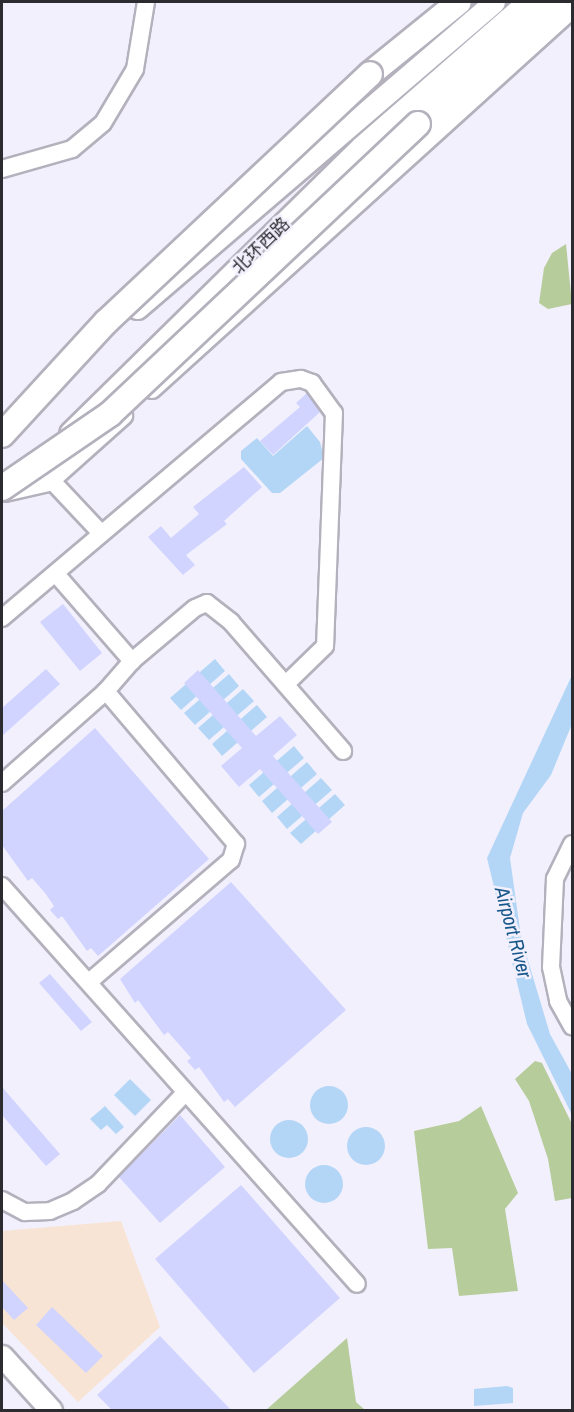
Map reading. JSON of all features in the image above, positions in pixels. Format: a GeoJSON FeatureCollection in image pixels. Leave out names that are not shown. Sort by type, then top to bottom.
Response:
{"type":"FeatureCollection","features":[{"type":"Feature","properties":{"kind":"highway"},"geometry":{"type":"LineString","coordinates":[[2,435],[106,322],[370,74],[459,2]]}},
{"type":"Feature","properties":{"kind":"highway"},"geometry":{"type":"LineString","coordinates":[[3,493],[110,414],[418,124],[556,2]]}},
{"type":"Feature","properties":{"kind":"main road","name":"北环西路"},"geometry":{"type":"LineString","coordinates":[[2,427],[381,94],[494,2]]}},
{"type":"Feature","properties":{"kind":"main road","name":"北环西路"},"geometry":{"type":"LineString","coordinates":[[3,493],[361,147],[527,2]]}},
{"type":"Feature","properties":{"kind":"main road"},"geometry":{"type":"LineString","coordinates":[[2,1356],[51,1410]]}},
{"type":"Feature","properties":{"kind":"street"},"geometry":{"type":"LineString","coordinates":[[2,169],[72,149],[103,123],[135,69],[146,2]]}},
{"type":"Feature","properties":{"kind":"street"},"geometry":{"type":"LineString","coordinates":[[3,493],[51,481],[573,10]]}},
{"type":"Feature","properties":{"kind":"street"},"geometry":{"type":"LineString","coordinates":[[2,618],[56,574],[99,531],[281,382],[294,378],[312,383],[334,413],[325,646],[287,683]]}},
{"type":"Feature","properties":{"kind":"street"},"geometry":{"type":"LineString","coordinates":[[51,481],[99,531]]}},
{"type":"Feature","properties":{"kind":"street"},"geometry":{"type":"LineString","coordinates":[[56,574],[132,661]]}},
{"type":"Feature","properties":{"kind":"street"},"geometry":{"type":"LineString","coordinates":[[2,783],[106,691],[132,661],[195,608],[207,603],[216,606],[287,683],[343,751]]}},
{"type":"Feature","properties":{"kind":"street"},"geometry":{"type":"LineString","coordinates":[[89,982],[231,860],[236,844],[106,691]]}},
{"type":"Feature","properties":{"kind":"street"},"geometry":{"type":"LineString","coordinates":[[573,844],[555,879],[551,967],[558,1001],[573,1026]]}},
{"type":"Feature","properties":{"kind":"street"},"geometry":{"type":"LineString","coordinates":[[2,886],[89,982],[184,1094],[236,1146],[357,1284]]}},
{"type":"Feature","properties":{"kind":"street"},"geometry":{"type":"LineString","coordinates":[[2,1200],[25,1212],[50,1211],[73,1201],[98,1184],[184,1094]]}},
{"type":"Feature","properties":{"kind":"shaded area"},"geometry":{"type":"Polygon","coordinates":[[[121,1221],[160,1327],[78,1402],[2,1323],[2,1231],[121,1221]]]}},
{"type":"Feature","properties":{"kind":"green space"},"geometry":{"type":"Polygon","coordinates":[[[566,244],[572,304],[548,309],[539,303],[544,268],[552,253],[566,244]]]}},
{"type":"Feature","properties":{"kind":"green space"},"geometry":{"type":"Polygon","coordinates":[[[535,1061],[542,1063],[572,1124],[572,1198],[555,1201],[548,1159],[529,1101],[515,1079],[535,1061]]]}},
{"type":"Feature","properties":{"kind":"green space"},"geometry":{"type":"Polygon","coordinates":[[[481,1106],[518,1193],[505,1209],[518,1291],[459,1296],[452,1248],[428,1249],[414,1131],[459,1121],[481,1106]]]}},
{"type":"Feature","properties":{"kind":"green space"},"geometry":{"type":"Polygon","coordinates":[[[347,1338],[356,1402],[365,1410],[266,1410],[347,1338]]]}},
{"type":"Feature","properties":{"kind":"water"},"geometry":{"type":"Polygon","coordinates":[[[307,426],[320,442],[324,458],[280,493],[272,493],[241,459],[241,451],[257,438],[273,456],[307,426]]]}},
{"type":"Feature","properties":{"kind":"water"},"geometry":{"type":"Polygon","coordinates":[[[215,659],[225,671],[181,710],[170,698],[215,659]]]}},
{"type":"Feature","properties":{"kind":"water"},"geometry":{"type":"Polygon","coordinates":[[[229,674],[239,686],[195,725],[184,713],[229,674]]]}},
{"type":"Feature","properties":{"kind":"water","name":"Airport River"},"geometry":{"type":"Polygon","coordinates":[[[572,675],[572,724],[551,775],[523,813],[510,858],[521,937],[550,1034],[572,1074],[572,1115],[527,1024],[487,858],[572,675]]]}},
{"type":"Feature","properties":{"kind":"water"},"geometry":{"type":"Polygon","coordinates":[[[243,689],[254,701],[209,740],[198,728],[243,689]]]}},
{"type":"Feature","properties":{"kind":"water"},"geometry":{"type":"Polygon","coordinates":[[[257,705],[267,717],[222,756],[212,744],[257,705]]]}},
{"type":"Feature","properties":{"kind":"water"},"geometry":{"type":"Polygon","coordinates":[[[294,746],[304,758],[259,797],[249,785],[294,746]]]}},
{"type":"Feature","properties":{"kind":"water"},"geometry":{"type":"Polygon","coordinates":[[[307,762],[317,774],[272,813],[262,801],[307,762]]]}},
{"type":"Feature","properties":{"kind":"water"},"geometry":{"type":"Polygon","coordinates":[[[321,778],[332,790],[287,829],[277,817],[321,778]]]}},
{"type":"Feature","properties":{"kind":"water"},"geometry":{"type":"Polygon","coordinates":[[[335,794],[345,805],[301,844],[290,833],[335,794]]]}},
{"type":"Feature","properties":{"kind":"water"},"geometry":{"type":"Polygon","coordinates":[[[130,1079],[151,1100],[135,1116],[114,1095],[130,1079]]]}},
{"type":"Feature","properties":{"kind":"water"},"geometry":{"type":"Polygon","coordinates":[[[329,1086],[342,1092],[348,1105],[342,1118],[329,1124],[316,1118],[310,1105],[316,1092],[329,1086]]]}},
{"type":"Feature","properties":{"kind":"water"},"geometry":{"type":"Polygon","coordinates":[[[105,1106],[124,1127],[116,1134],[107,1125],[101,1130],[90,1119],[105,1106]]]}},
{"type":"Feature","properties":{"kind":"water"},"geometry":{"type":"Polygon","coordinates":[[[289,1120],[302,1126],[308,1139],[302,1152],[289,1158],[276,1152],[270,1139],[276,1126],[289,1120]]]}},
{"type":"Feature","properties":{"kind":"water"},"geometry":{"type":"Polygon","coordinates":[[[366,1127],[379,1133],[385,1146],[379,1159],[366,1165],[353,1159],[347,1146],[353,1133],[366,1127]]]}},
{"type":"Feature","properties":{"kind":"water"},"geometry":{"type":"Polygon","coordinates":[[[324,1165],[337,1171],[343,1184],[337,1197],[324,1203],[311,1197],[305,1184],[311,1171],[324,1165]]]}},
{"type":"Feature","properties":{"kind":"water"},"geometry":{"type":"Polygon","coordinates":[[[507,1386],[513,1388],[513,1403],[474,1406],[474,1389],[507,1386]]]}},
{"type":"Feature","properties":{"kind":"building"},"geometry":{"type":"Polygon","coordinates":[[[307,393],[320,412],[273,455],[260,441],[300,407],[296,403],[307,393]]]}},
{"type":"Feature","properties":{"kind":"building"},"geometry":{"type":"Polygon","coordinates":[[[244,467],[262,487],[224,521],[227,524],[186,555],[195,565],[183,575],[148,537],[161,526],[171,538],[199,514],[193,507],[244,467]]]}},
{"type":"Feature","properties":{"kind":"building"},"geometry":{"type":"Polygon","coordinates":[[[63,604],[102,653],[80,671],[40,622],[63,604]]]}},
{"type":"Feature","properties":{"kind":"building"},"geometry":{"type":"Polygon","coordinates":[[[46,669],[60,684],[2,736],[2,708],[46,669]]]}},
{"type":"Feature","properties":{"kind":"building"},"geometry":{"type":"Polygon","coordinates":[[[198,670],[256,736],[280,716],[297,735],[273,756],[332,822],[318,834],[260,769],[239,787],[221,766],[242,748],[184,683],[198,670]]]}},
{"type":"Feature","properties":{"kind":"building"},"geometry":{"type":"Polygon","coordinates":[[[95,728],[209,859],[98,956],[91,948],[87,951],[62,916],[58,919],[50,910],[54,906],[45,893],[32,878],[28,881],[2,845],[2,811],[95,728]]]}},
{"type":"Feature","properties":{"kind":"building"},"geometry":{"type":"Polygon","coordinates":[[[231,882],[346,1010],[235,1107],[228,1099],[224,1102],[199,1067],[195,1070],[187,1061],[191,1058],[168,1032],[164,1035],[138,1000],[135,1003],[120,979],[231,882]]]}},
{"type":"Feature","properties":{"kind":"building"},"geometry":{"type":"Polygon","coordinates":[[[50,974],[92,1022],[81,1031],[39,983],[50,974]]]}},
{"type":"Feature","properties":{"kind":"building"},"geometry":{"type":"Polygon","coordinates":[[[2,1087],[60,1154],[46,1166],[2,1115],[2,1087]]]}},
{"type":"Feature","properties":{"kind":"building"},"geometry":{"type":"Polygon","coordinates":[[[180,1115],[225,1167],[160,1223],[119,1177],[180,1115]]]}},
{"type":"Feature","properties":{"kind":"building"},"geometry":{"type":"Polygon","coordinates":[[[241,1185],[340,1298],[254,1373],[155,1259],[241,1185]]]}},
{"type":"Feature","properties":{"kind":"building"},"geometry":{"type":"Polygon","coordinates":[[[2,1280],[28,1308],[14,1320],[2,1307],[2,1280]]]}},
{"type":"Feature","properties":{"kind":"building"},"geometry":{"type":"Polygon","coordinates":[[[52,1307],[103,1356],[86,1373],[36,1325],[52,1307]]]}},
{"type":"Feature","properties":{"kind":"building"},"geometry":{"type":"Polygon","coordinates":[[[160,1336],[231,1410],[112,1410],[97,1395],[160,1336]]]}}]}
